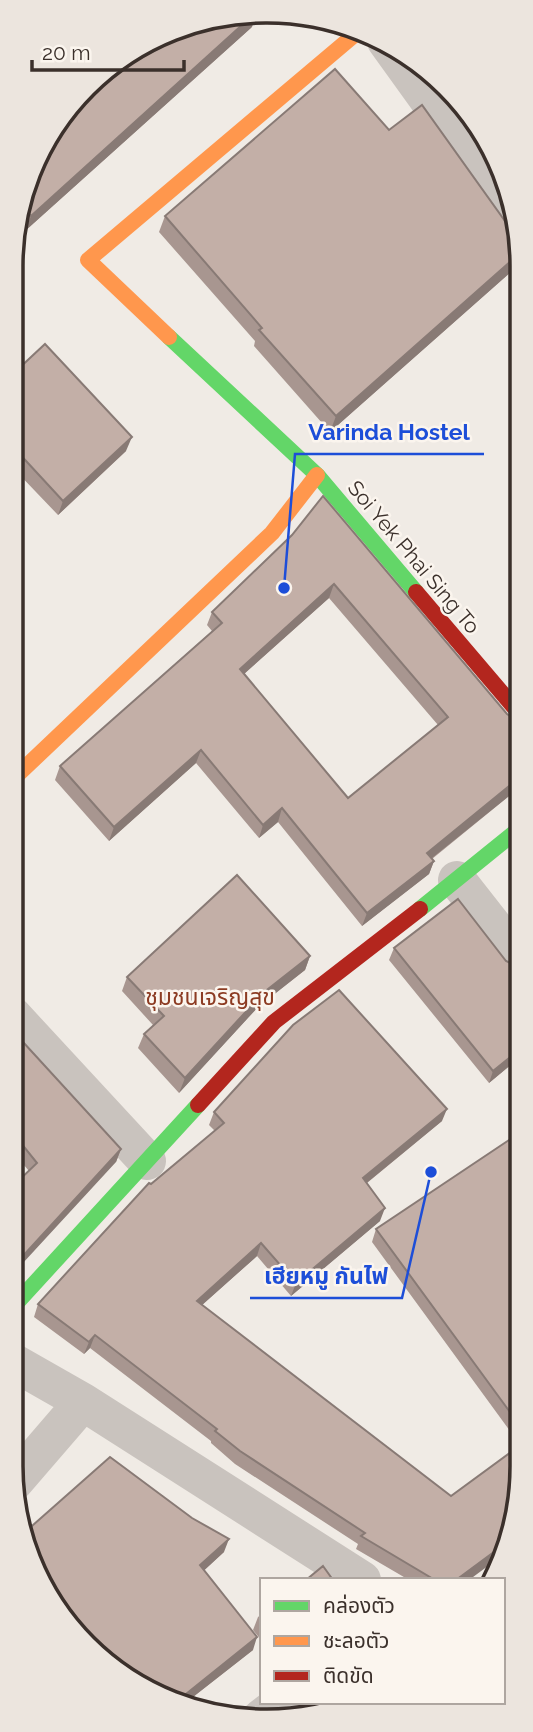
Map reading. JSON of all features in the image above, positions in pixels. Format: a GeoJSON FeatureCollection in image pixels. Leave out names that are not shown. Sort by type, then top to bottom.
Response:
{"type":"FeatureCollection","features":[{"type":"Feature","properties":{"kind":"street","name":"Soi Yek Phai Sing To"},"geometry":{"type":"LineString","coordinates":[[351,39],[88,260],[317,475],[510,702]]}},
{"type":"Feature","properties":{"kind":"street"},"geometry":{"type":"LineString","coordinates":[[404,65],[501,201]]}},
{"type":"Feature","properties":{"kind":"street"},"geometry":{"type":"LineString","coordinates":[[23,770],[272,533],[317,475]]}},
{"type":"Feature","properties":{"kind":"street"},"geometry":{"type":"LineString","coordinates":[[23,1296],[274,1022],[510,836]]}},
{"type":"Feature","properties":{"kind":"street"},"geometry":{"type":"LineString","coordinates":[[457,880],[510,948]]}},
{"type":"Feature","properties":{"kind":"street"},"geometry":{"type":"LineString","coordinates":[[23,1026],[146,1161]]}},
{"type":"Feature","properties":{"kind":"street"},"geometry":{"type":"LineString","coordinates":[[23,1368],[83,1402],[359,1578]]}},
{"type":"Feature","properties":{"kind":"street"},"geometry":{"type":"LineString","coordinates":[[23,1471],[83,1402]]}},
{"type":"Feature","properties":{"kind":"building"},"geometry":{"type":"Polygon","coordinates":[[[243,24],[31,216],[29,213],[36,188],[48,159],[73,118],[106,83],[131,64],[173,41],[219,27],[243,24]]]}},
{"type":"Feature","properties":{"kind":"building"},"geometry":{"type":"Polygon","coordinates":[[[335,69],[389,130],[422,105],[505,221],[510,262],[336,416],[259,330],[262,328],[165,216],[335,69]]]}},
{"type":"Feature","properties":{"kind":"building"},"geometry":{"type":"Polygon","coordinates":[[[45,344],[132,437],[63,501],[23,458],[23,365],[45,344]]]}},
{"type":"Feature","properties":{"kind":"building"},"geometry":{"type":"Polygon","coordinates":[[[323,496],[510,716],[510,785],[427,853],[434,861],[367,913],[282,808],[263,825],[201,750],[114,827],[60,766],[222,623],[212,612],[292,535],[323,496]],[[334,584],[240,669],[348,798],[448,717],[334,584]]]}},
{"type":"Feature","properties":{"kind":"building"},"geometry":{"type":"Polygon","coordinates":[[[237,875],[310,956],[263,993],[185,1078],[144,1034],[164,1016],[127,977],[237,875]]]}},
{"type":"Feature","properties":{"kind":"building"},"geometry":{"type":"Polygon","coordinates":[[[458,899],[510,963],[510,1057],[493,1071],[394,948],[458,899]]]}},
{"type":"Feature","properties":{"kind":"building"},"geometry":{"type":"Polygon","coordinates":[[[339,990],[447,1109],[363,1178],[385,1208],[296,1283],[261,1243],[197,1301],[451,1496],[510,1453],[506,1513],[494,1552],[459,1578],[432,1578],[361,1536],[365,1533],[240,1451],[215,1431],[217,1429],[95,1335],[89,1342],[38,1304],[149,1183],[224,1123],[214,1112],[293,1025],[339,990]]]}},
{"type":"Feature","properties":{"kind":"building"},"geometry":{"type":"Polygon","coordinates":[[[23,1042],[121,1149],[23,1256],[23,1176],[37,1163],[23,1146],[23,1042]]]}},
{"type":"Feature","properties":{"kind":"building"},"geometry":{"type":"Polygon","coordinates":[[[510,1139],[510,1412],[376,1229],[510,1139]]]}},
{"type":"Feature","properties":{"kind":"building"},"geometry":{"type":"Polygon","coordinates":[[[110,1457],[192,1518],[229,1539],[200,1565],[257,1637],[185,1695],[173,1691],[118,1659],[83,1626],[55,1587],[31,1527],[110,1457]]]}},
{"type":"Feature","properties":{"kind":"building"},"geometry":{"type":"Polygon","coordinates":[[[323,1566],[332,1578],[308,1578],[323,1566]]]}},
{"type":"Feature","properties":{"kind":"traffic: fast"},"geometry":{"type":"LineString","coordinates":[[169,337],[317,475],[416,592]]}},
{"type":"Feature","properties":{"kind":"traffic: fast"},"geometry":{"type":"LineString","coordinates":[[420,909],[510,836]]}},
{"type":"Feature","properties":{"kind":"traffic: fast"},"geometry":{"type":"LineString","coordinates":[[23,1296],[198,1105]]}},
{"type":"Feature","properties":{"kind":"traffic: slow"},"geometry":{"type":"LineString","coordinates":[[169,337],[88,260],[350,38]]}},
{"type":"Feature","properties":{"kind":"traffic: slow"},"geometry":{"type":"LineString","coordinates":[[23,770],[272,533],[317,475]]}},
{"type":"Feature","properties":{"kind":"traffic: jam"},"geometry":{"type":"LineString","coordinates":[[416,592],[510,702]]}},
{"type":"Feature","properties":{"kind":"traffic: jam"},"geometry":{"type":"LineString","coordinates":[[198,1105],[274,1022],[420,909]]}},
{"type":"Feature","properties":{"kind":"place","name":"Varinda Hostel"},"geometry":{"type":"Point","coordinates":[284,588]}},
{"type":"Feature","properties":{"kind":"place","name":"เฮียหมู กันไฟ"},"geometry":{"type":"Point","coordinates":[431,1172]}},
{"type":"Feature","properties":{"kind":"district","name":"ชุมชนเจริญสุข"},"geometry":{"type":"Point","coordinates":[210,996]}}]}
